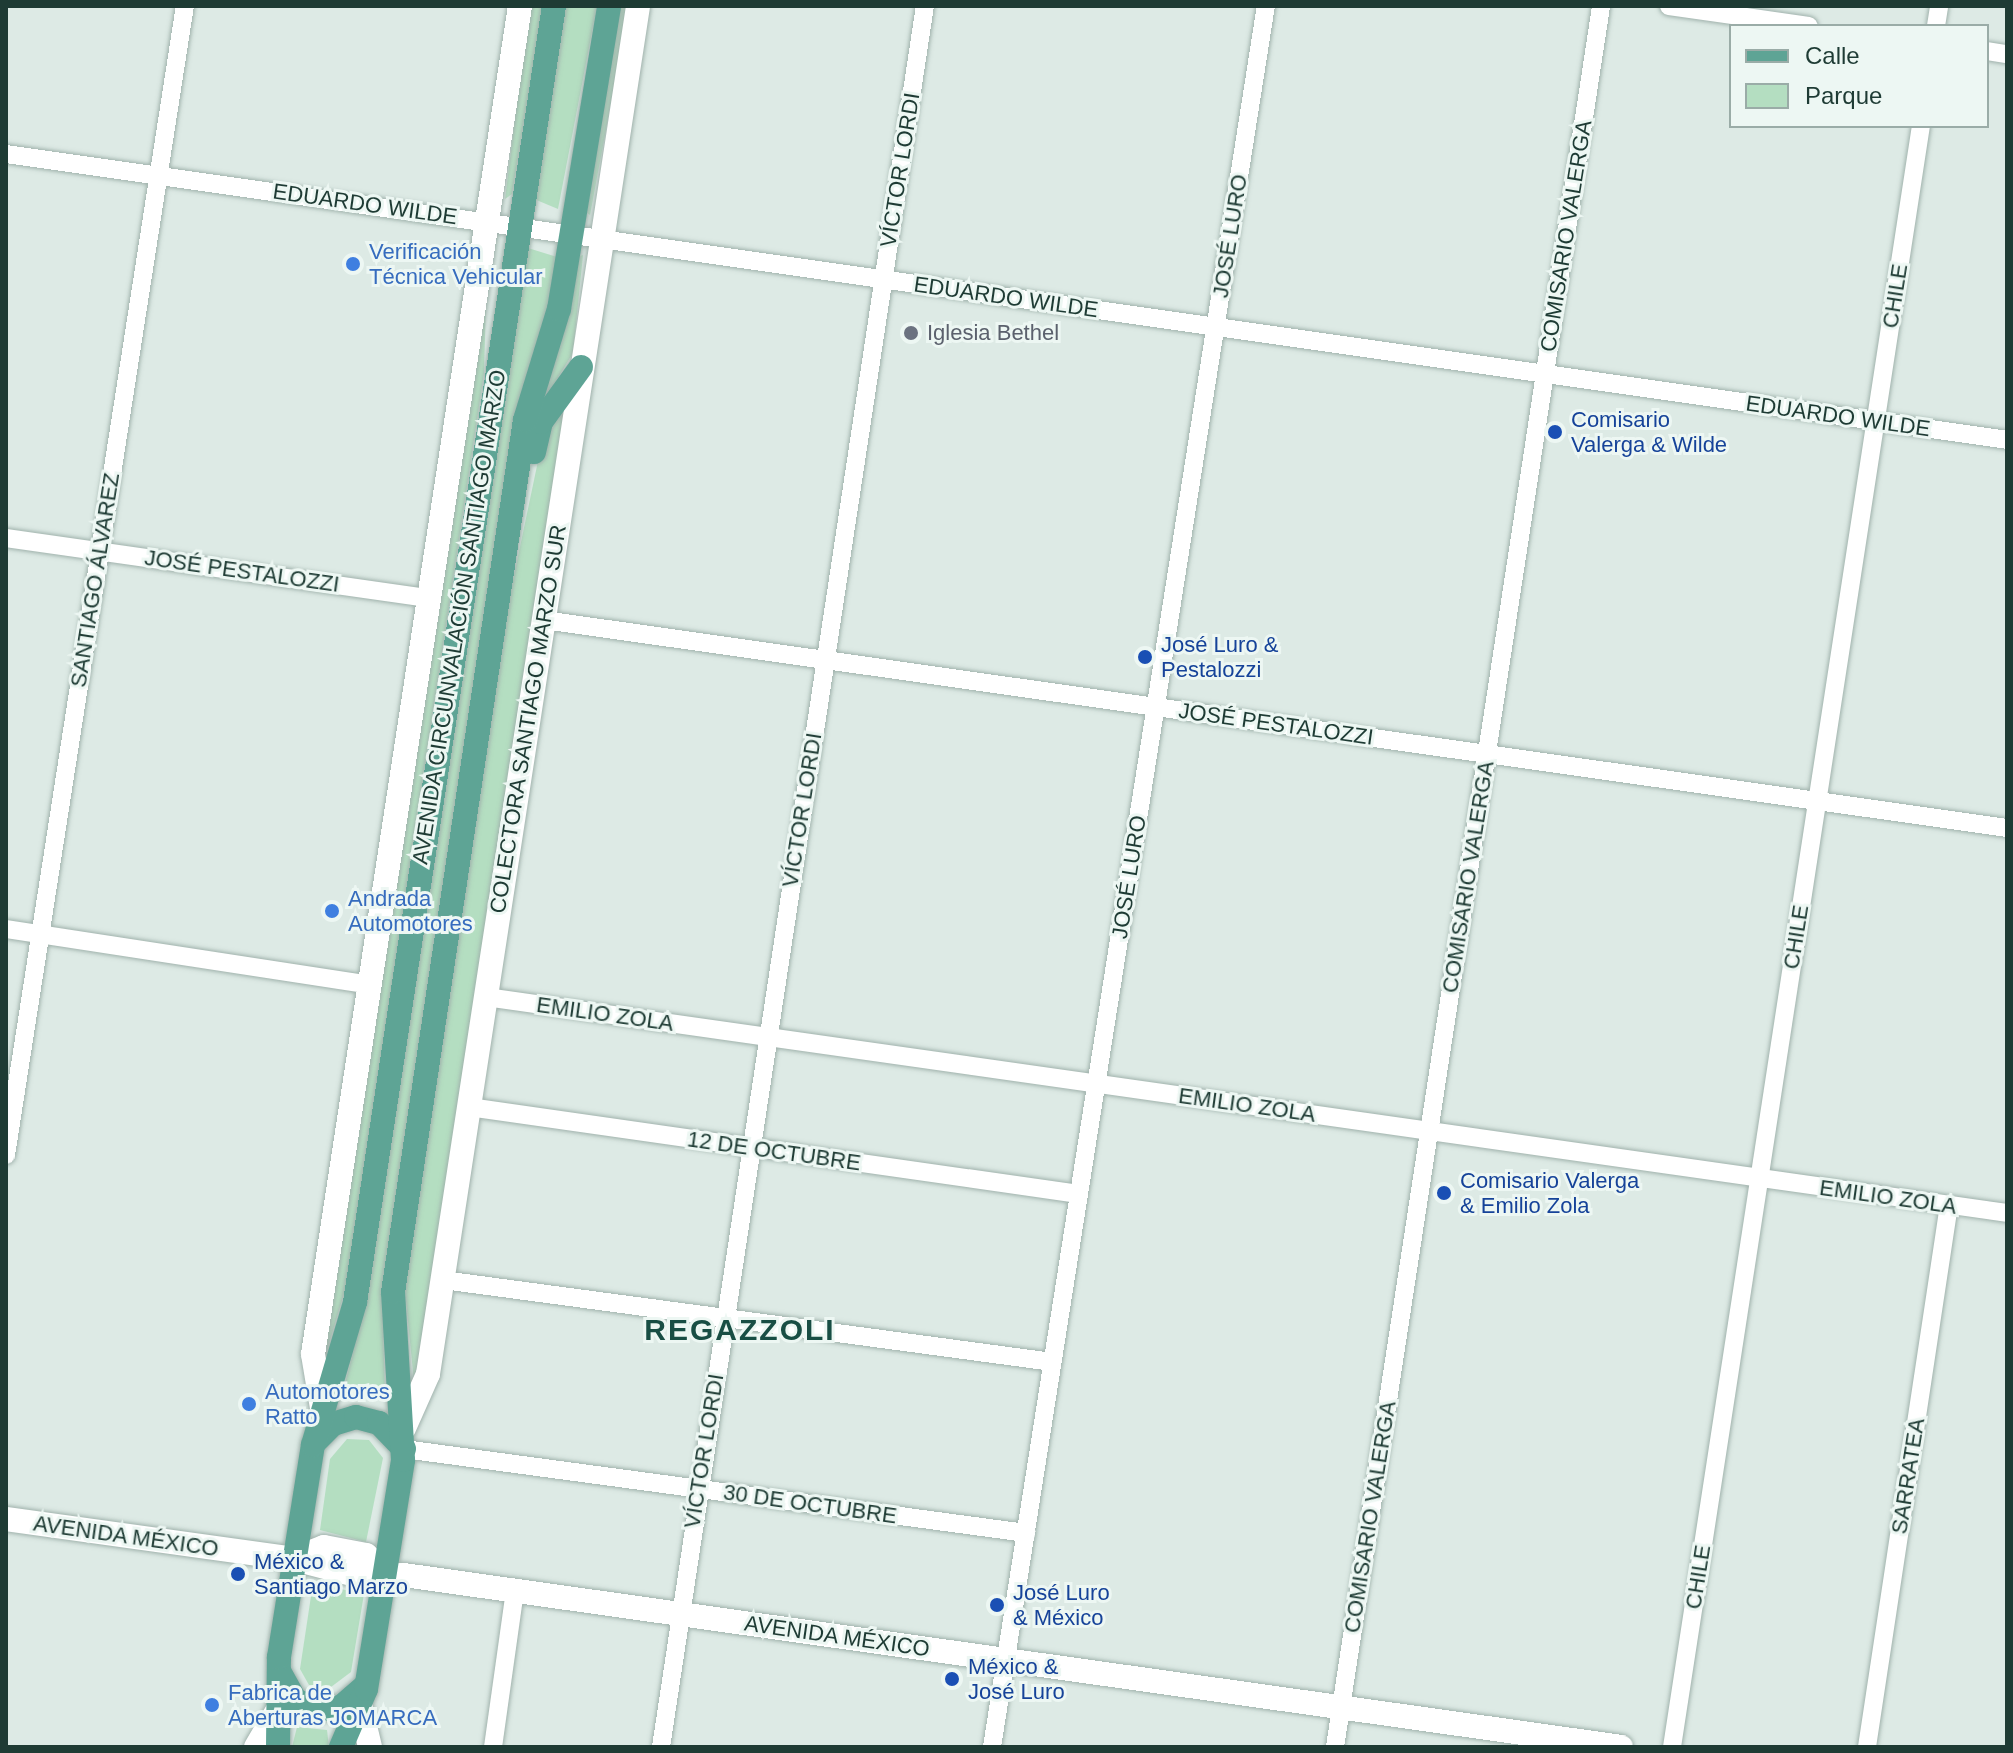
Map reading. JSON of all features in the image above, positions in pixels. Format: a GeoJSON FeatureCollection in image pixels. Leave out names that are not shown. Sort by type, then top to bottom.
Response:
{"type":"FeatureCollection","features":[{"type":"Feature","properties":{"kind":"main road","name":"AVENIDA CIRCUNVALACIÓN SANTIAGO MARZO"},"geometry":{"type":"LineString","coordinates":[[278,1747],[279,1657],[294,1559],[311,1456],[355,1302],[554,6]]}},
{"type":"Feature","properties":{"kind":"main road","name":"AVENIDA CIRCUNVALACIÓN SANTIAGO MARZO"},"geometry":{"type":"LineString","coordinates":[[341,1747],[360,1705],[370,1671],[404,1439],[393,1292],[494,621],[527,409],[559,309],[609,6]]}},
{"type":"Feature","properties":{"kind":"main road"},"geometry":{"type":"LineString","coordinates":[[494,621],[520,532],[538,429],[581,367]]}},
{"type":"Feature","properties":{"kind":"main road"},"geometry":{"type":"LineString","coordinates":[[311,1456],[326,1428],[356,1417],[379,1423],[404,1439]]}},
{"type":"Feature","properties":{"kind":"main road"},"geometry":{"type":"LineString","coordinates":[[279,1657],[285,1688],[317,1710],[355,1699],[370,1671]]}},
{"type":"Feature","properties":{"kind":"street","name":"SANTIAGO ÁLVAREZ"},"geometry":{"type":"LineString","coordinates":[[6,1155],[185,6]]}},
{"type":"Feature","properties":{"kind":"street"},"geometry":{"type":"LineString","coordinates":[[323,1414],[313,1354],[520,6]]}},
{"type":"Feature","properties":{"kind":"street","name":"COLECTORA SANTIAGO MARZO SUR"},"geometry":{"type":"LineString","coordinates":[[404,1439],[427,1381],[638,6]]}},
{"type":"Feature","properties":{"kind":"street","name":"VÍCTOR LORDI"},"geometry":{"type":"LineString","coordinates":[[661,1747],[925,6]]}},
{"type":"Feature","properties":{"kind":"street","name":"JOSÉ LURO"},"geometry":{"type":"LineString","coordinates":[[992,1747],[1266,6]]}},
{"type":"Feature","properties":{"kind":"street","name":"COMISARIO VALERGA"},"geometry":{"type":"LineString","coordinates":[[1335,1747],[1601,6]]}},
{"type":"Feature","properties":{"kind":"street"},"geometry":{"type":"LineString","coordinates":[[1669,6],[1795,24]]}},
{"type":"Feature","properties":{"kind":"street","name":"CHILE"},"geometry":{"type":"LineString","coordinates":[[1672,1747],[1921,128]]}},
{"type":"Feature","properties":{"kind":"street","name":"EDUARDO WILDE"},"geometry":{"type":"LineString","coordinates":[[6,154],[2007,440]]}},
{"type":"Feature","properties":{"kind":"street","name":"JOSÉ PESTALOZZI"},"geometry":{"type":"LineString","coordinates":[[6,538],[430,598]]}},
{"type":"Feature","properties":{"kind":"street","name":"JOSÉ PESTALOZZI"},"geometry":{"type":"LineString","coordinates":[[544,620],[2007,828]]}},
{"type":"Feature","properties":{"kind":"street"},"geometry":{"type":"LineString","coordinates":[[6,929],[370,985]]}},
{"type":"Feature","properties":{"kind":"street","name":"EMILIO ZOLA"},"geometry":{"type":"LineString","coordinates":[[486,997],[2007,1213]]}},
{"type":"Feature","properties":{"kind":"street","name":"12 DE OCTUBRE"},"geometry":{"type":"LineString","coordinates":[[469,1107],[1079,1194]]}},
{"type":"Feature","properties":{"kind":"street","name":"SARRATEA"},"geometry":{"type":"LineString","coordinates":[[1867,1747],[1949,1205]]}},
{"type":"Feature","properties":{"kind":"street"},"geometry":{"type":"LineString","coordinates":[[443,1280],[1053,1362]]}},
{"type":"Feature","properties":{"kind":"street","name":"30 DE OCTUBRE"},"geometry":{"type":"LineString","coordinates":[[404,1439],[698,1489],[1026,1533]]}},
{"type":"Feature","properties":{"kind":"street","name":"AVENIDA MÉXICO"},"geometry":{"type":"LineString","coordinates":[[6,1519],[294,1559],[324,1547],[366,1555],[385,1573],[1621,1747]]}},
{"type":"Feature","properties":{"kind":"street"},"geometry":{"type":"LineString","coordinates":[[493,1747],[515,1591]]}},
{"type":"Feature","properties":{"kind":"street"},"geometry":{"type":"LineString","coordinates":[[360,1705],[370,1747]]}},
{"type":"Feature","properties":{"kind":"street"},"geometry":{"type":"LineString","coordinates":[[256,1747],[277,1711]]}},
{"type":"Feature","properties":{"kind":"path"},"geometry":{"type":"LineString","coordinates":[[310,1591],[350,1598]]}},
{"type":"Feature","properties":{"kind":"green space"},"geometry":{"type":"Polygon","coordinates":[[[529,6],[543,6],[512,194],[505,199],[529,6]]]}},
{"type":"Feature","properties":{"kind":"green space"},"geometry":{"type":"Polygon","coordinates":[[[566,6],[597,6],[558,209],[534,199],[566,6]]]}},
{"type":"Feature","properties":{"kind":"green space"},"geometry":{"type":"Polygon","coordinates":[[[618,6],[629,6],[590,215],[587,213],[618,6]]]}},
{"type":"Feature","properties":{"kind":"green space"},"geometry":{"type":"Polygon","coordinates":[[[528,248],[557,257],[547,316],[516,411],[382,1292],[385,1393],[378,1397],[344,1387],[366,1303],[528,248]]]}},
{"type":"Feature","properties":{"kind":"green space"},"geometry":{"type":"Polygon","coordinates":[[[583,255],[573,353],[540,407],[580,256],[583,255]]]}},
{"type":"Feature","properties":{"kind":"green space"},"geometry":{"type":"Polygon","coordinates":[[[486,301],[484,373],[347,1284],[323,1363],[486,301]]]}},
{"type":"Feature","properties":{"kind":"green space"},"geometry":{"type":"Polygon","coordinates":[[[567,400],[430,1303],[414,1382],[405,1291],[504,623],[542,442],[567,400]]]}},
{"type":"Feature","properties":{"kind":"green space"},"geometry":{"type":"Polygon","coordinates":[[[347,1439],[369,1440],[383,1458],[366,1542],[320,1530],[330,1459],[347,1439]]]}},
{"type":"Feature","properties":{"kind":"green space"},"geometry":{"type":"Polygon","coordinates":[[[313,1583],[364,1594],[351,1672],[327,1690],[309,1685],[300,1669],[313,1583]]]}},
{"type":"Feature","properties":{"kind":"green space"},"geometry":{"type":"Polygon","coordinates":[[[297,1727],[327,1730],[329,1747],[292,1747],[297,1727]]]}},
{"type":"Feature","properties":{"kind":"place","name":"Verificación Técnica Vehicular"},"geometry":{"type":"Point","coordinates":[353,264]}},
{"type":"Feature","properties":{"kind":"place","name":"Iglesia Bethel"},"geometry":{"type":"Point","coordinates":[911,333]}},
{"type":"Feature","properties":{"kind":"place","name":"Comisario Valerga & Wilde"},"geometry":{"type":"Point","coordinates":[1555,432]}},
{"type":"Feature","properties":{"kind":"place","name":"José Luro & Pestalozzi"},"geometry":{"type":"Point","coordinates":[1145,657]}},
{"type":"Feature","properties":{"kind":"place","name":"Andrada Automotores"},"geometry":{"type":"Point","coordinates":[332,911]}},
{"type":"Feature","properties":{"kind":"place","name":"Comisario Valerga & Emilio Zola"},"geometry":{"type":"Point","coordinates":[1444,1193]}},
{"type":"Feature","properties":{"kind":"place","name":"Automotores Ratto"},"geometry":{"type":"Point","coordinates":[249,1404]}},
{"type":"Feature","properties":{"kind":"place","name":"México & Santiago Marzo"},"geometry":{"type":"Point","coordinates":[238,1574]}},
{"type":"Feature","properties":{"kind":"place","name":"José Luro & México"},"geometry":{"type":"Point","coordinates":[997,1605]}},
{"type":"Feature","properties":{"kind":"place","name":"México & José Luro"},"geometry":{"type":"Point","coordinates":[952,1679]}},
{"type":"Feature","properties":{"kind":"place","name":"Fabrica de Aberturas JOMARCA"},"geometry":{"type":"Point","coordinates":[212,1705]}},
{"type":"Feature","properties":{"kind":"district","name":"REGAZZOLI"},"geometry":{"type":"Point","coordinates":[740,1330]}}]}
